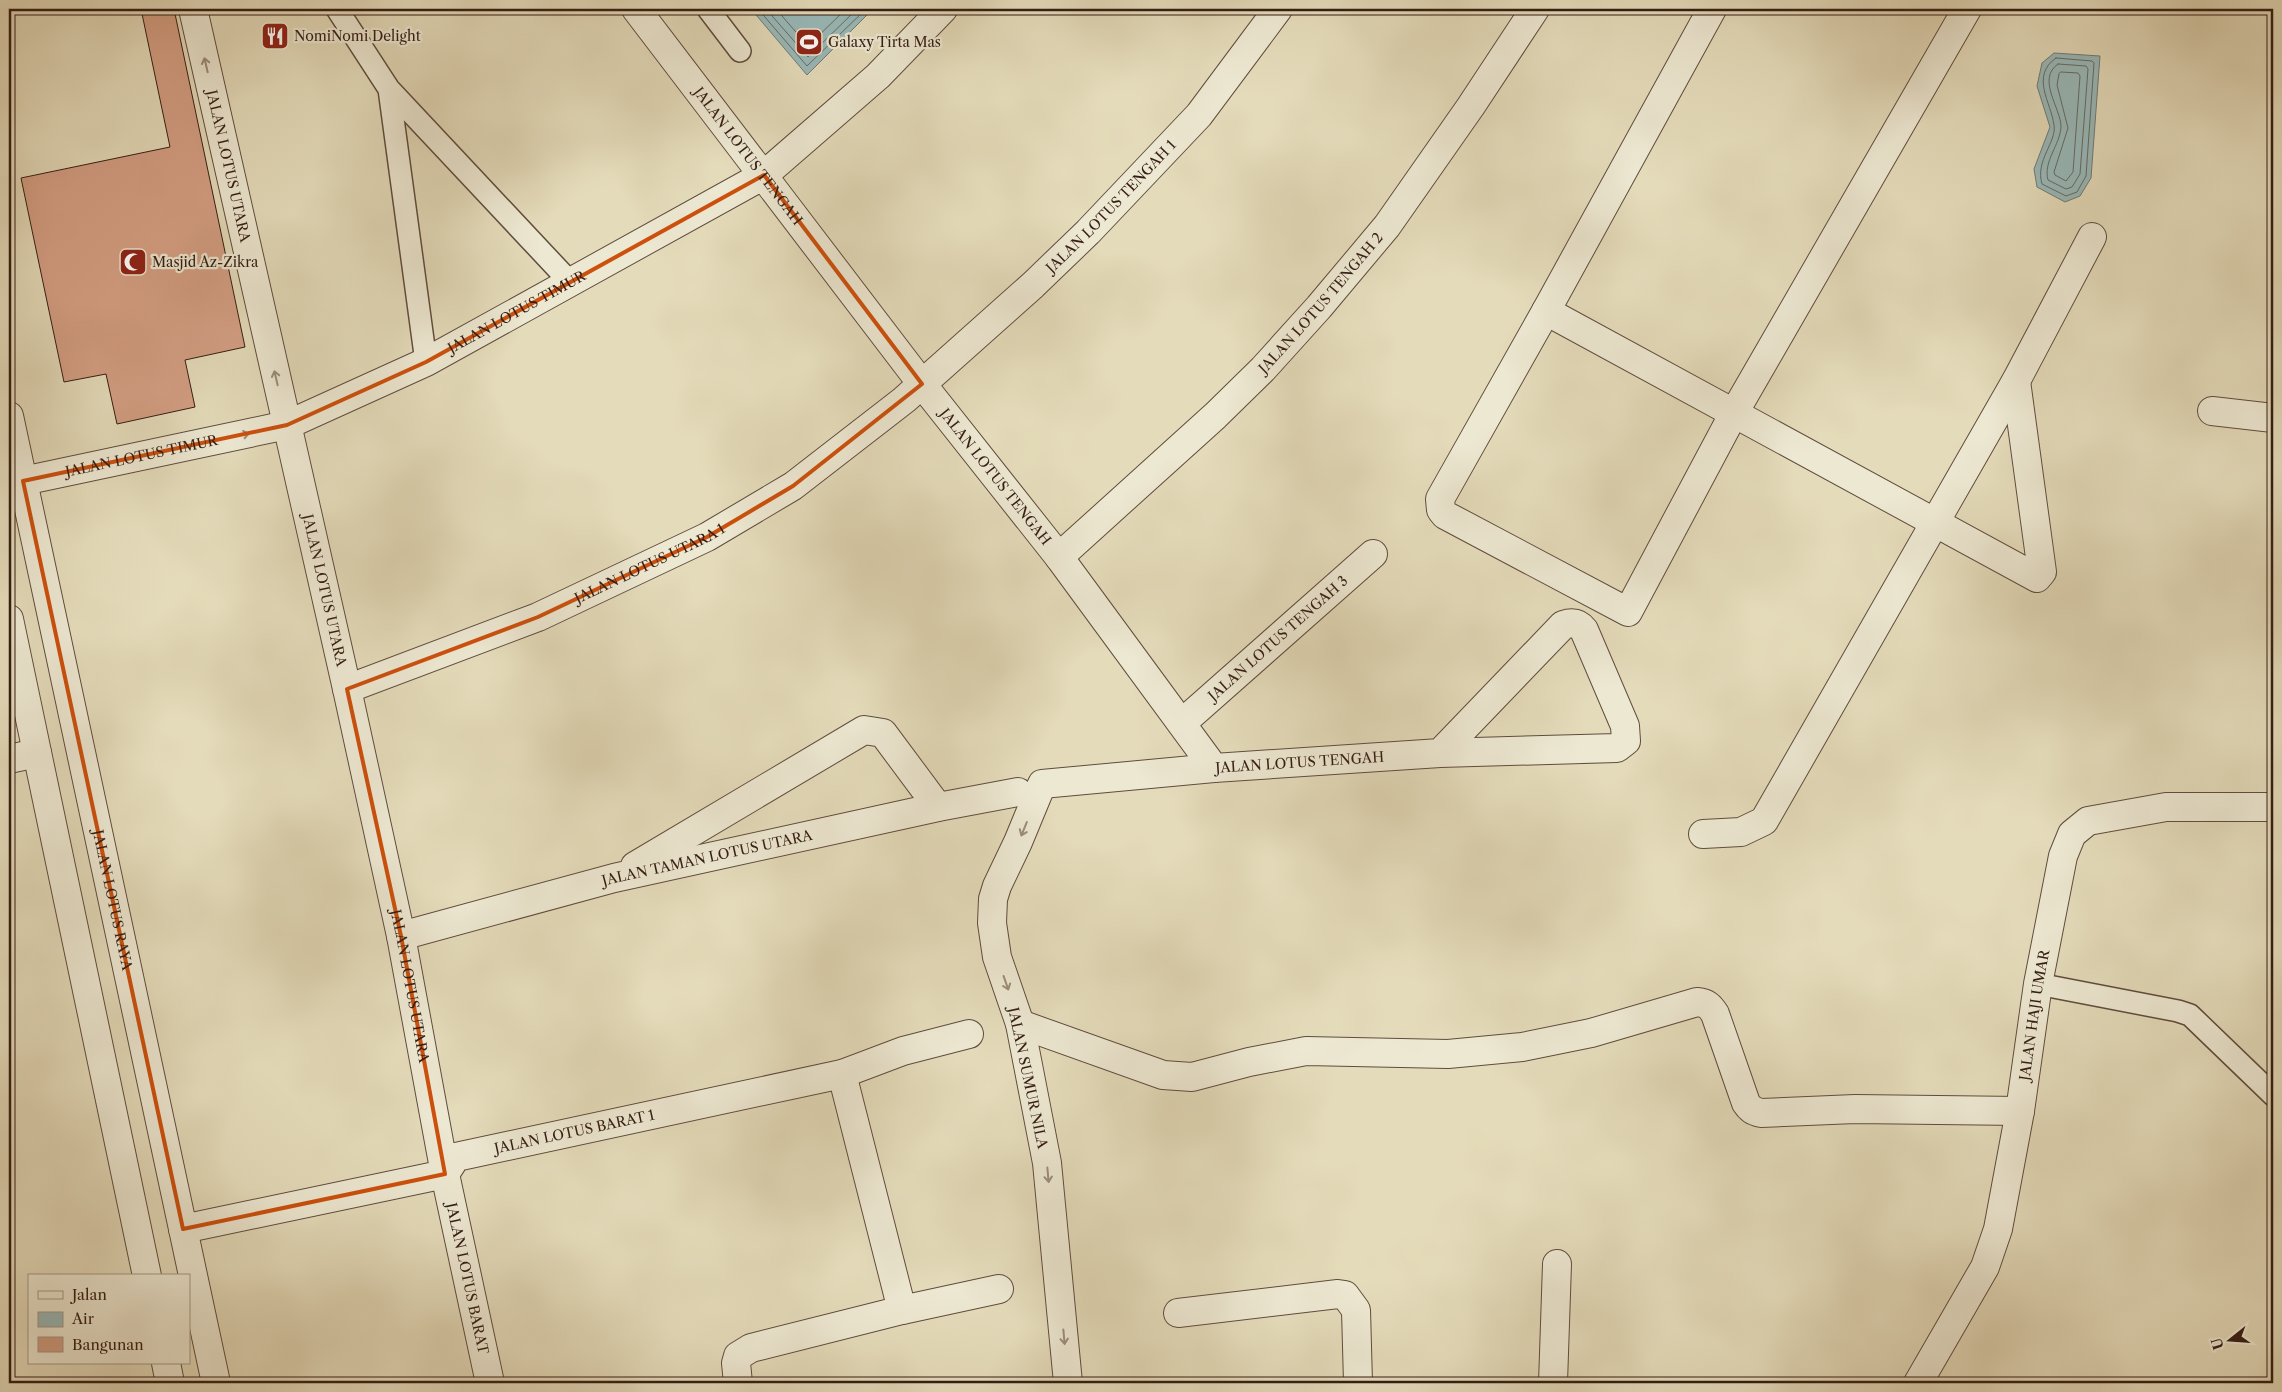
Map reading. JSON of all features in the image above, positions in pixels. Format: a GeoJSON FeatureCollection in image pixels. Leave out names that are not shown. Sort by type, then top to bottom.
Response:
{"type":"FeatureCollection","features":[{"type":"Feature","properties":{"kind":"street","name":"JALAN LOTUS UTARA"},"geometry":{"type":"LineString","coordinates":[[193,9],[348,689],[401,936],[445,1174]]}},
{"type":"Feature","properties":{"kind":"street","name":"JALAN LOTUS TENGAH"},"geometry":{"type":"LineString","coordinates":[[636,9],[922,384],[1059,557],[1214,768],[1440,754],[1617,748],[1626,740],[1625,726],[1580,624],[1563,625],[1440,754]]}},
{"type":"Feature","properties":{"kind":"street","name":"JALAN LOTUS TIMUR"},"geometry":{"type":"LineString","coordinates":[[23,481],[287,425],[426,362],[764,175],[878,76],[943,9]]}},
{"type":"Feature","properties":{"kind":"street","name":"JALAN LOTUS TENGAH 1"},"geometry":{"type":"LineString","coordinates":[[922,384],[1033,285],[1147,172],[1199,115],[1278,9]]}},
{"type":"Feature","properties":{"kind":"street","name":"JALAN LOTUS TENGAH 2"},"geometry":{"type":"LineString","coordinates":[[1059,557],[1215,416],[1263,368],[1319,307],[1387,226],[1471,106],[1535,9]]}},
{"type":"Feature","properties":{"kind":"street"},"geometry":{"type":"LineString","coordinates":[[1712,9],[1546,312],[1440,499],[1441,510],[1445,515],[1628,612],[1734,412],[1966,9]]}},
{"type":"Feature","properties":{"kind":"street"},"geometry":{"type":"LineString","coordinates":[[1703,834],[1741,832],[1764,821],[2016,381],[2092,237]]}},
{"type":"Feature","properties":{"kind":"street"},"geometry":{"type":"LineString","coordinates":[[1546,312],[1734,412],[2037,578],[2041,575],[2016,381]]}},
{"type":"Feature","properties":{"kind":"street","name":"JALAN LOTUS UTARA 1"},"geometry":{"type":"LineString","coordinates":[[348,689],[538,617],[707,537],[793,486],[922,384]]}},
{"type":"Feature","properties":{"kind":"street"},"geometry":{"type":"LineString","coordinates":[[2212,411],[2273,418]]}},
{"type":"Feature","properties":{"kind":"street","name":"JALAN LOTUS RAYA"},"geometry":{"type":"LineString","coordinates":[[9,416],[216,1383]]}},
{"type":"Feature","properties":{"kind":"street","name":"JALAN LOTUS TENGAH 3"},"geometry":{"type":"LineString","coordinates":[[1182,723],[1373,554]]}},
{"type":"Feature","properties":{"kind":"street"},"geometry":{"type":"LineString","coordinates":[[9,619],[147,1274]]}},
{"type":"Feature","properties":{"kind":"street"},"geometry":{"type":"LineString","coordinates":[[614,878],[864,730],[883,733],[938,807]]}},
{"type":"Feature","properties":{"kind":"street"},"geometry":{"type":"LineString","coordinates":[[9,759],[37,753]]}},
{"type":"Feature","properties":{"kind":"street","name":"JALAN TAMAN LOTUS UTARA"},"geometry":{"type":"LineString","coordinates":[[401,936],[614,878],[938,807],[1030,788],[1214,768]]}},
{"type":"Feature","properties":{"kind":"street","name":"JALAN SUMUR NILA"},"geometry":{"type":"LineString","coordinates":[[1030,788],[993,899],[992,922],[997,957],[1020,1024],[1047,1163],[1068,1383]]}},
{"type":"Feature","properties":{"kind":"street","name":"JALAN HAJI UMAR"},"geometry":{"type":"LineString","coordinates":[[1918,1383],[1985,1268],[1998,1229],[2020,1111],[2038,984],[2063,856],[2072,834],[2088,821],[2166,807],[2273,807]]}},
{"type":"Feature","properties":{"kind":"street"},"geometry":{"type":"LineString","coordinates":[[1020,1024],[1163,1075],[1192,1077],[1249,1062],[1306,1051],[1448,1054],[1522,1047],[1591,1033],[1697,1002],[1710,1006],[1715,1014],[1746,1103],[1749,1109],[1756,1112],[1855,1109],[2020,1111]]}},
{"type":"Feature","properties":{"kind":"street","name":"JALAN LOTUS BARAT 1"},"geometry":{"type":"LineString","coordinates":[[445,1174],[456,1157],[842,1074],[903,1051],[969,1034]]}},
{"type":"Feature","properties":{"kind":"street"},"geometry":{"type":"LineString","coordinates":[[842,1074],[902,1310]]}},
{"type":"Feature","properties":{"kind":"street"},"geometry":{"type":"LineString","coordinates":[[183,1229],[445,1174]]}},
{"type":"Feature","properties":{"kind":"street","name":"JALAN LOTUS BARAT"},"geometry":{"type":"LineString","coordinates":[[445,1174],[490,1383]]}},
{"type":"Feature","properties":{"kind":"street"},"geometry":{"type":"LineString","coordinates":[[1553,1383],[1557,1264]]}},
{"type":"Feature","properties":{"kind":"street"},"geometry":{"type":"LineString","coordinates":[[738,1383],[736,1363],[738,1356],[744,1351],[902,1310],[999,1289]]}},
{"type":"Feature","properties":{"kind":"street"},"geometry":{"type":"LineString","coordinates":[[1178,1312],[1338,1294],[1345,1295],[1356,1310],[1358,1383]]}},
{"type":"Feature","properties":{"kind":"street"},"geometry":{"type":"LineString","coordinates":[[166,1364],[170,1383]]}},
{"type":"Feature","properties":{"kind":"lane"},"geometry":{"type":"LineString","coordinates":[[337,9],[389,89],[571,283]]}},
{"type":"Feature","properties":{"kind":"lane"},"geometry":{"type":"LineString","coordinates":[[708,9],[740,52]]}},
{"type":"Feature","properties":{"kind":"lane"},"geometry":{"type":"LineString","coordinates":[[389,89],[426,362]]}},
{"type":"Feature","properties":{"kind":"lane"},"geometry":{"type":"LineString","coordinates":[[2038,984],[2178,1010],[2190,1015],[2273,1094]]}},
{"type":"Feature","properties":{"kind":"highlighted area"},"geometry":{"type":"Polygon","coordinates":[[[764,175],[922,384],[793,486],[707,537],[538,617],[347,689],[401,936],[445,1174],[183,1229],[23,481],[287,425],[426,362],[764,175]]]}},
{"type":"Feature","properties":{"kind":"water","name":"Galaxy Tirta Mas"},"geometry":{"type":"Polygon","coordinates":[[[751,9],[873,9],[807,75],[751,9]]]}},
{"type":"Feature","properties":{"kind":"water"},"geometry":{"type":"Polygon","coordinates":[[[2054,53],[2100,56],[2091,178],[2080,196],[2065,202],[2037,187],[2034,169],[2050,127],[2037,86],[2042,63],[2054,53]]]}},
{"type":"Feature","properties":{"kind":"building","name":"Masjid Az-Zikra"},"geometry":{"type":"Polygon","coordinates":[[[141,9],[174,9],[245,347],[185,360],[195,407],[117,424],[106,374],[64,382],[21,178],[170,147],[141,9]]]}},
{"type":"Feature","properties":{"kind":"place","name":"NomiNomi Delight"},"geometry":{"type":"Point","coordinates":[275,36]}},
{"type":"Feature","properties":{"kind":"place","name":"Galaxy Tirta Mas"},"geometry":{"type":"Point","coordinates":[809,42]}},
{"type":"Feature","properties":{"kind":"place","name":"Masjid Az-Zikra"},"geometry":{"type":"Point","coordinates":[133,262]}}]}
